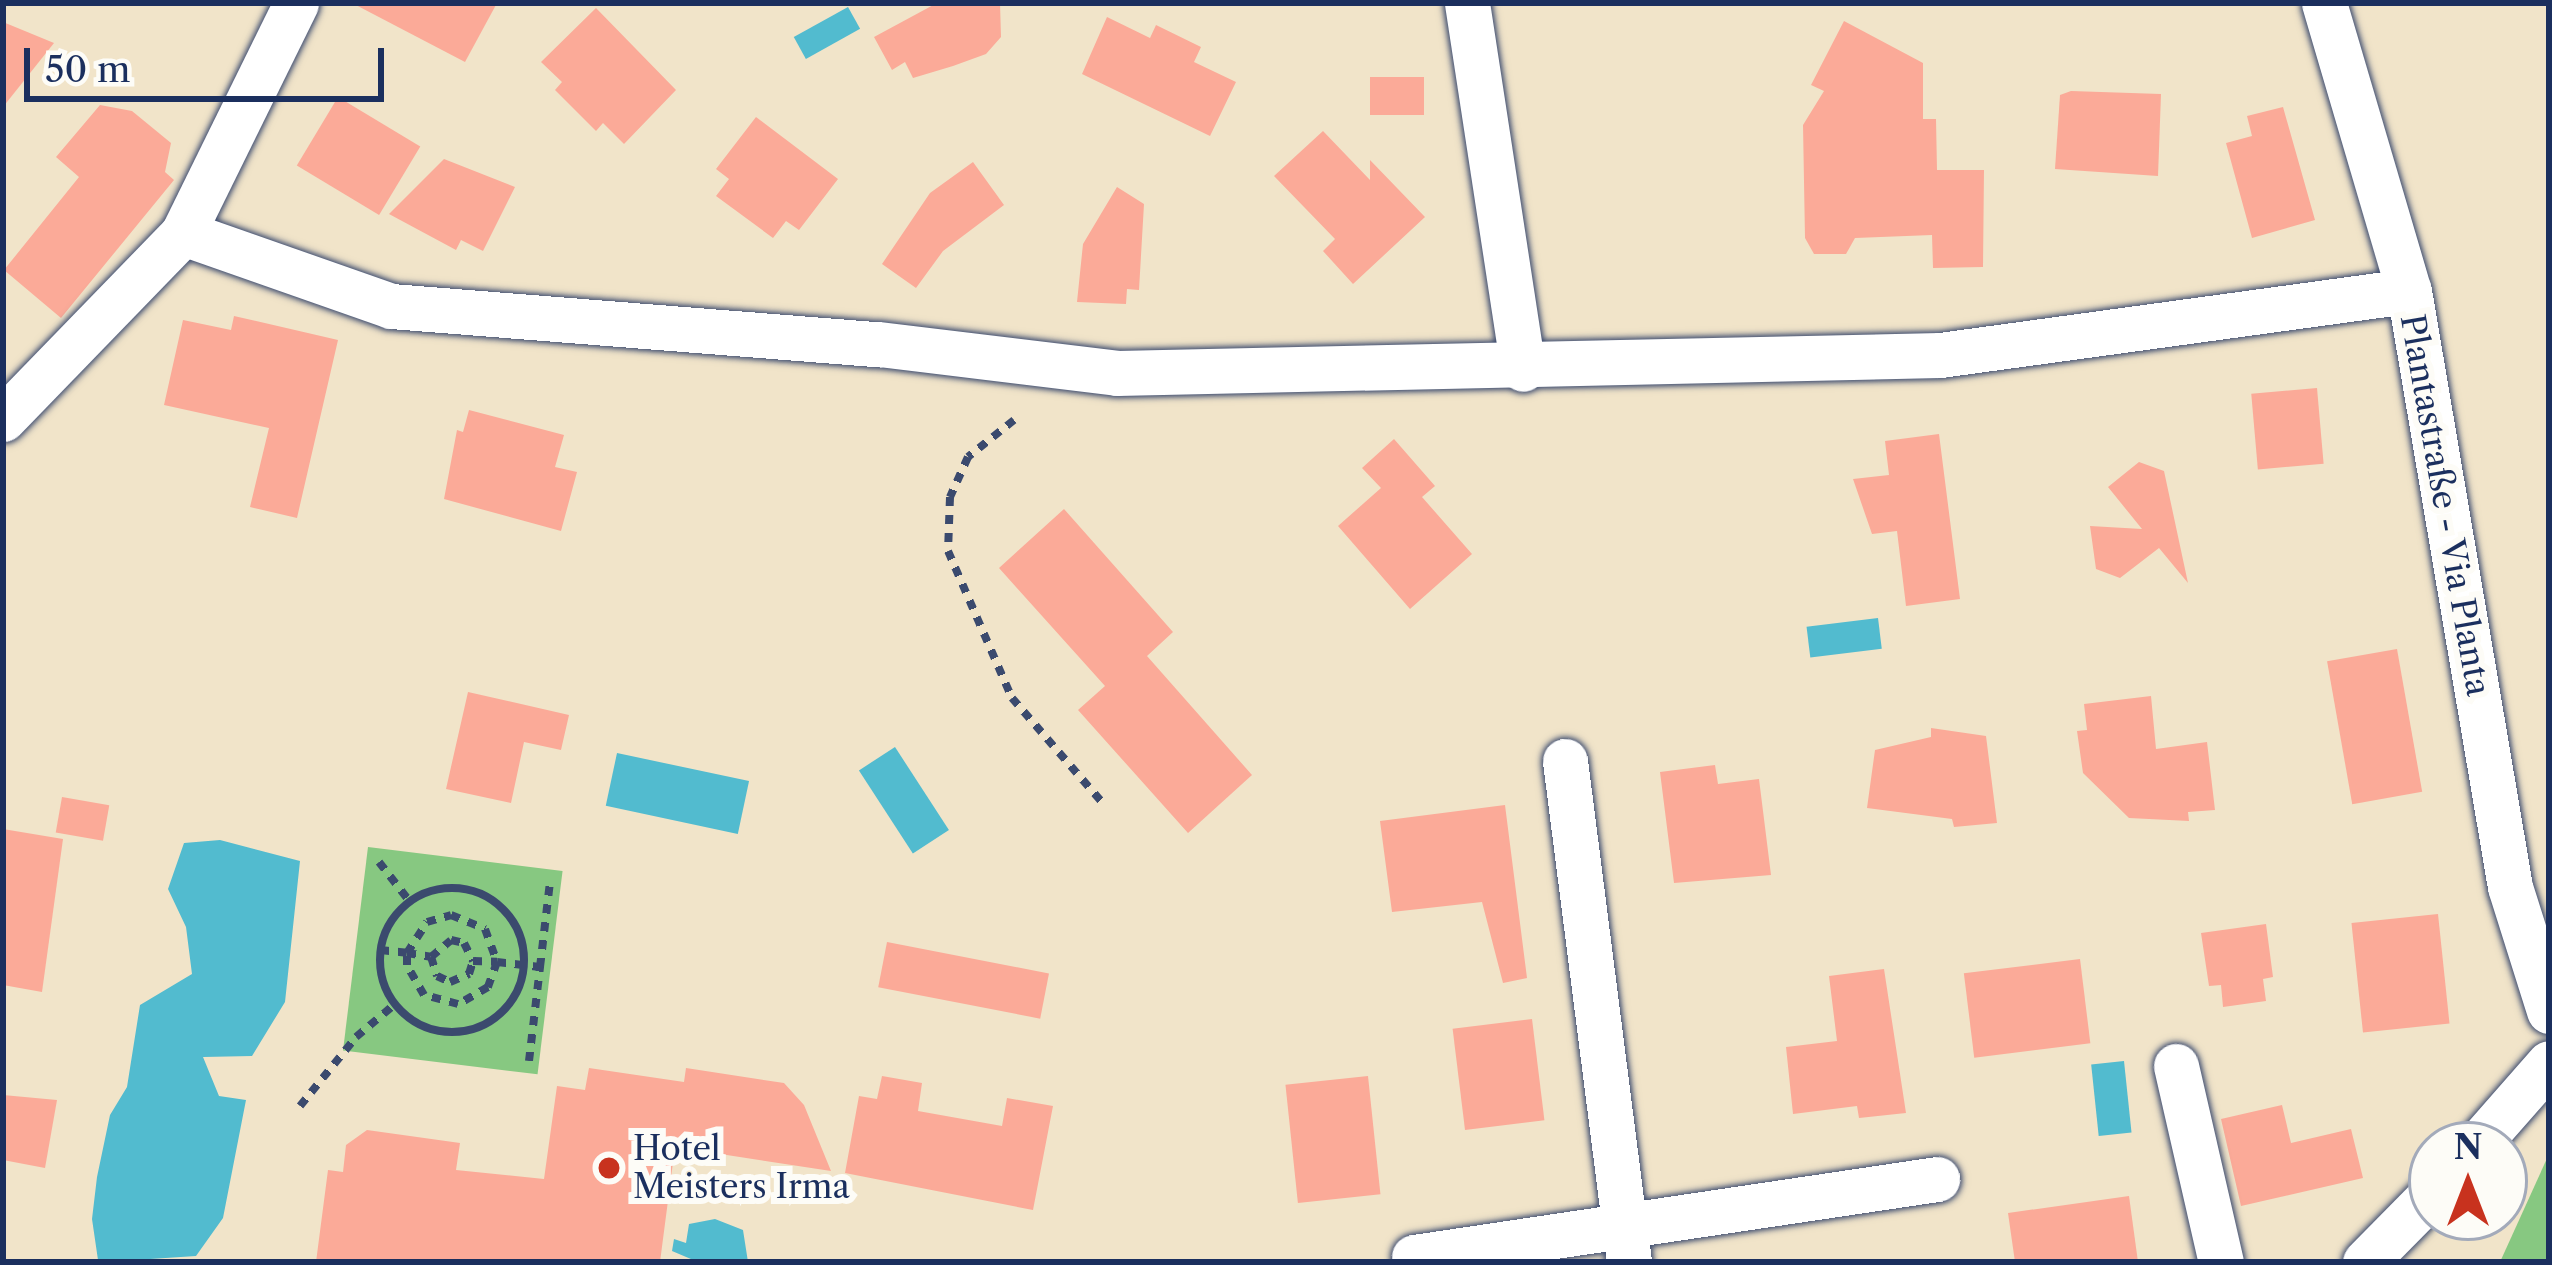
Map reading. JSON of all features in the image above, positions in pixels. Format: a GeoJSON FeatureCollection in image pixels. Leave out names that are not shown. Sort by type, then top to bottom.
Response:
{"type":"FeatureCollection","features":[{"type":"Feature","properties":{"kind":"street"},"geometry":{"type":"LineString","coordinates":[[3,419],[183,233],[296,3]]}},
{"type":"Feature","properties":{"kind":"street"},"geometry":{"type":"LineString","coordinates":[[1467,3],[1523,369]]}},
{"type":"Feature","properties":{"kind":"street","name":"Plantastraße - Via Planta"},"geometry":{"type":"LineString","coordinates":[[2324,3],[2409,291],[2510,887],[2549,1011]]}},
{"type":"Feature","properties":{"kind":"street"},"geometry":{"type":"LineString","coordinates":[[183,233],[391,306],[878,344],[1117,373],[1523,369],[1940,355],[2409,291]]}},
{"type":"Feature","properties":{"kind":"street"},"geometry":{"type":"LineString","coordinates":[[1565,760],[1626,1245]]}},
{"type":"Feature","properties":{"kind":"street"},"geometry":{"type":"LineString","coordinates":[[2497,1121],[2549,1063]]}},
{"type":"Feature","properties":{"kind":"street"},"geometry":{"type":"LineString","coordinates":[[2176,1066],[2221,1262]]}},
{"type":"Feature","properties":{"kind":"street"},"geometry":{"type":"LineString","coordinates":[[1414,1257],[1626,1245],[1937,1179]]}},
{"type":"Feature","properties":{"kind":"street"},"geometry":{"type":"LineString","coordinates":[[2365,1262],[2408,1218]]}},
{"type":"Feature","properties":{"kind":"path"},"geometry":{"type":"LineString","coordinates":[[1014,420],[968,457],[950,497],[948,551],[1012,698],[1101,801]]}},
{"type":"Feature","properties":{"kind":"path"},"geometry":{"type":"LineString","coordinates":[[379,862],[410,902]]}},
{"type":"Feature","properties":{"kind":"path"},"geometry":{"type":"LineString","coordinates":[[529,1061],[550,882]]}},
{"type":"Feature","properties":{"kind":"path"},"geometry":{"type":"LineString","coordinates":[[457,888],[491,900],[515,925],[524,965],[507,1007],[480,1027],[430,1029],[395,1004],[380,950],[410,902],[457,888]]}},
{"type":"Feature","properties":{"kind":"path"},"geometry":{"type":"LineString","coordinates":[[451,915],[485,929],[497,962],[480,995],[446,1004],[416,987],[407,953],[427,922],[451,915]]}},
{"type":"Feature","properties":{"kind":"path"},"geometry":{"type":"LineString","coordinates":[[380,950],[431,957],[451,940],[464,943],[473,961],[469,974],[450,982],[437,976],[431,957]]}},
{"type":"Feature","properties":{"kind":"path"},"geometry":{"type":"LineString","coordinates":[[473,961],[540,967]]}},
{"type":"Feature","properties":{"kind":"path"},"geometry":{"type":"LineString","coordinates":[[300,1106],[356,1037],[395,1004]]}},
{"type":"Feature","properties":{"kind":"green space"},"geometry":{"type":"Polygon","coordinates":[[[368,847],[563,871],[538,1074],[343,1050],[368,847]]]}},
{"type":"Feature","properties":{"kind":"green space"},"geometry":{"type":"Polygon","coordinates":[[[2549,1154],[2549,1262],[2500,1262],[2510,1241],[2528,1241],[2528,1200],[2549,1154]]]}},
{"type":"Feature","properties":{"kind":"water"},"geometry":{"type":"Polygon","coordinates":[[[848,7],[860,29],[806,59],[794,37],[848,7]]]}},
{"type":"Feature","properties":{"kind":"water"},"geometry":{"type":"Polygon","coordinates":[[[1878,618],[1882,649],[1810,658],[1807,627],[1878,618]]]}},
{"type":"Feature","properties":{"kind":"water"},"geometry":{"type":"Polygon","coordinates":[[[895,747],[949,830],[913,853],[859,770],[895,747]]]}},
{"type":"Feature","properties":{"kind":"water"},"geometry":{"type":"Polygon","coordinates":[[[617,753],[749,781],[738,834],[606,806],[617,753]]]}},
{"type":"Feature","properties":{"kind":"water"},"geometry":{"type":"Polygon","coordinates":[[[220,840],[300,861],[285,1002],[252,1056],[203,1057],[219,1096],[246,1100],[223,1218],[196,1256],[105,1262],[98,1260],[92,1219],[97,1177],[110,1115],[127,1087],[140,1005],[192,974],[186,927],[168,889],[184,843],[220,840]]]}},
{"type":"Feature","properties":{"kind":"water"},"geometry":{"type":"Polygon","coordinates":[[[2124,1061],[2132,1133],[2099,1136],[2091,1064],[2124,1061]]]}},
{"type":"Feature","properties":{"kind":"water"},"geometry":{"type":"Polygon","coordinates":[[[715,1219],[743,1230],[748,1262],[698,1262],[672,1251],[674,1239],[686,1243],[689,1224],[715,1219]]]}},
{"type":"Feature","properties":{"kind":"building"},"geometry":{"type":"Polygon","coordinates":[[[352,3],[497,3],[465,62],[352,3]]]}},
{"type":"Feature","properties":{"kind":"building"},"geometry":{"type":"Polygon","coordinates":[[[937,3],[1000,3],[1001,37],[986,54],[953,66],[913,78],[905,62],[892,70],[874,37],[937,3]]]}},
{"type":"Feature","properties":{"kind":"building"},"geometry":{"type":"Polygon","coordinates":[[[596,8],[676,90],[624,144],[603,123],[596,131],[555,90],[562,82],[541,62],[596,8]]]}},
{"type":"Feature","properties":{"kind":"building"},"geometry":{"type":"Polygon","coordinates":[[[1107,17],[1150,38],[1156,25],[1201,47],[1194,62],[1236,82],[1210,136],[1082,74],[1107,17]]]}},
{"type":"Feature","properties":{"kind":"building"},"geometry":{"type":"Polygon","coordinates":[[[1844,21],[1923,63],[1923,119],[1936,119],[1937,170],[1984,170],[1983,267],[1933,268],[1932,235],[1855,238],[1846,254],[1814,254],[1805,238],[1803,125],[1824,91],[1811,85],[1844,21]]]}},
{"type":"Feature","properties":{"kind":"building"},"geometry":{"type":"Polygon","coordinates":[[[3,22],[54,43],[3,107],[3,22]]]}},
{"type":"Feature","properties":{"kind":"building"},"geometry":{"type":"Polygon","coordinates":[[[1370,77],[1424,77],[1424,115],[1370,115],[1370,77]]]}},
{"type":"Feature","properties":{"kind":"building"},"geometry":{"type":"Polygon","coordinates":[[[2071,91],[2161,94],[2158,176],[2055,169],[2060,95],[2071,91]]]}},
{"type":"Feature","properties":{"kind":"building"},"geometry":{"type":"Polygon","coordinates":[[[338,97],[420,146],[379,215],[297,166],[338,97]]]}},
{"type":"Feature","properties":{"kind":"building"},"geometry":{"type":"Polygon","coordinates":[[[100,105],[132,111],[171,143],[165,172],[174,180],[61,318],[4,270],[79,177],[56,157],[100,105]]]}},
{"type":"Feature","properties":{"kind":"building"},"geometry":{"type":"Polygon","coordinates":[[[2283,107],[2315,220],[2252,238],[2226,143],[2252,136],[2247,116],[2283,107]]]}},
{"type":"Feature","properties":{"kind":"building"},"geometry":{"type":"Polygon","coordinates":[[[756,117],[838,179],[799,230],[786,221],[773,238],[716,196],[729,179],[716,169],[756,117]]]}},
{"type":"Feature","properties":{"kind":"building"},"geometry":{"type":"Polygon","coordinates":[[[1323,131],[1370,180],[1370,160],[1425,217],[1353,284],[1323,251],[1335,239],[1274,176],[1323,131]]]}},
{"type":"Feature","properties":{"kind":"building"},"geometry":{"type":"Polygon","coordinates":[[[444,159],[515,187],[483,251],[461,240],[456,250],[389,214],[444,159]]]}},
{"type":"Feature","properties":{"kind":"building"},"geometry":{"type":"Polygon","coordinates":[[[973,162],[1004,205],[943,251],[916,288],[882,264],[930,193],[973,162]]]}},
{"type":"Feature","properties":{"kind":"building"},"geometry":{"type":"Polygon","coordinates":[[[1117,187],[1144,204],[1139,290],[1127,289],[1126,304],[1077,302],[1083,244],[1117,187]]]}},
{"type":"Feature","properties":{"kind":"building"},"geometry":{"type":"Polygon","coordinates":[[[234,316],[338,340],[297,518],[250,507],[269,428],[164,405],[183,320],[231,330],[234,316]]]}},
{"type":"Feature","properties":{"kind":"building"},"geometry":{"type":"Polygon","coordinates":[[[2317,388],[2324,464],[2258,469],[2251,394],[2317,388]]]}},
{"type":"Feature","properties":{"kind":"building"},"geometry":{"type":"Polygon","coordinates":[[[469,410],[564,435],[555,467],[577,472],[561,531],[444,499],[457,430],[463,432],[469,410]]]}},
{"type":"Feature","properties":{"kind":"building"},"geometry":{"type":"Polygon","coordinates":[[[1939,434],[1960,599],[1906,606],[1897,531],[1872,534],[1853,479],[1889,475],[1885,441],[1939,434]]]}},
{"type":"Feature","properties":{"kind":"building"},"geometry":{"type":"Polygon","coordinates":[[[1394,439],[1435,486],[1422,497],[1472,554],[1410,609],[1338,526],[1381,488],[1362,468],[1394,439]]]}},
{"type":"Feature","properties":{"kind":"building"},"geometry":{"type":"Polygon","coordinates":[[[2139,462],[2164,471],[2188,583],[2159,548],[2120,578],[2096,569],[2090,526],[2142,529],[2108,487],[2139,462]]]}},
{"type":"Feature","properties":{"kind":"building"},"geometry":{"type":"Polygon","coordinates":[[[1064,509],[1173,632],[1147,656],[1252,775],[1188,833],[1078,710],[1105,686],[999,568],[1064,509]]]}},
{"type":"Feature","properties":{"kind":"building"},"geometry":{"type":"Polygon","coordinates":[[[2397,649],[2422,792],[2352,804],[2327,661],[2397,649]]]}},
{"type":"Feature","properties":{"kind":"building"},"geometry":{"type":"Polygon","coordinates":[[[468,692],[569,715],[561,750],[524,742],[511,803],[446,789],[468,692]]]}},
{"type":"Feature","properties":{"kind":"building"},"geometry":{"type":"Polygon","coordinates":[[[2151,696],[2156,749],[2207,742],[2215,810],[2188,812],[2189,821],[2129,818],[2083,773],[2077,731],[2087,730],[2084,704],[2151,696]]]}},
{"type":"Feature","properties":{"kind":"building"},"geometry":{"type":"Polygon","coordinates":[[[1931,728],[1986,736],[1997,823],[1954,827],[1952,819],[1867,808],[1875,750],[1931,737],[1931,728]]]}},
{"type":"Feature","properties":{"kind":"building"},"geometry":{"type":"Polygon","coordinates":[[[1715,765],[1718,784],[1759,779],[1771,875],[1674,883],[1660,772],[1715,765]]]}},
{"type":"Feature","properties":{"kind":"building"},"geometry":{"type":"Polygon","coordinates":[[[62,797],[109,805],[103,841],[56,832],[62,797]]]}},
{"type":"Feature","properties":{"kind":"building"},"geometry":{"type":"Polygon","coordinates":[[[1505,805],[1527,978],[1503,983],[1482,902],[1392,912],[1380,821],[1505,805]]]}},
{"type":"Feature","properties":{"kind":"building"},"geometry":{"type":"Polygon","coordinates":[[[3,829],[63,839],[42,992],[3,985],[3,829]]]}},
{"type":"Feature","properties":{"kind":"building"},"geometry":{"type":"Polygon","coordinates":[[[2438,914],[2449,1023],[2363,1032],[2351,923],[2438,914]]]}},
{"type":"Feature","properties":{"kind":"building"},"geometry":{"type":"Polygon","coordinates":[[[2266,924],[2273,977],[2263,979],[2266,1001],[2223,1007],[2221,985],[2209,986],[2201,933],[2266,924]]]}},
{"type":"Feature","properties":{"kind":"building"},"geometry":{"type":"Polygon","coordinates":[[[887,942],[1049,973],[1040,1019],[878,987],[887,942]]]}},
{"type":"Feature","properties":{"kind":"building"},"geometry":{"type":"Polygon","coordinates":[[[2080,959],[2090,1043],[1974,1058],[1964,973],[2080,959]]]}},
{"type":"Feature","properties":{"kind":"building"},"geometry":{"type":"Polygon","coordinates":[[[1884,969],[1906,1113],[1859,1118],[1857,1106],[1793,1114],[1786,1047],[1837,1041],[1829,976],[1884,969]]]}},
{"type":"Feature","properties":{"kind":"building"},"geometry":{"type":"Polygon","coordinates":[[[1532,1019],[1544,1120],[1465,1130],[1453,1029],[1532,1019]]]}},
{"type":"Feature","properties":{"kind":"building","name":"Hotel Meisters Irma"},"geometry":{"type":"Polygon","coordinates":[[[589,1068],[684,1082],[686,1068],[784,1083],[804,1105],[831,1171],[675,1147],[660,1262],[316,1262],[328,1170],[343,1172],[346,1145],[367,1130],[460,1143],[456,1170],[544,1179],[557,1086],[585,1090],[589,1068]]]}},
{"type":"Feature","properties":{"kind":"building"},"geometry":{"type":"Polygon","coordinates":[[[882,1076],[922,1083],[918,1111],[1002,1126],[1007,1098],[1053,1106],[1033,1210],[845,1173],[859,1096],[877,1099],[882,1076]]]}},
{"type":"Feature","properties":{"kind":"building"},"geometry":{"type":"Polygon","coordinates":[[[1368,1076],[1380,1194],[1298,1203],[1285,1085],[1368,1076]]]}},
{"type":"Feature","properties":{"kind":"building"},"geometry":{"type":"Polygon","coordinates":[[[3,1095],[57,1100],[45,1168],[3,1160],[3,1095]]]}},
{"type":"Feature","properties":{"kind":"building"},"geometry":{"type":"Polygon","coordinates":[[[2282,1105],[2291,1143],[2351,1129],[2363,1178],[2241,1206],[2221,1119],[2282,1105]]]}},
{"type":"Feature","properties":{"kind":"building"},"geometry":{"type":"Polygon","coordinates":[[[2129,1196],[2138,1262],[2015,1262],[2008,1213],[2129,1196]]]}},
{"type":"Feature","properties":{"kind":"place","name":"Hotel Meisters Irma"},"geometry":{"type":"Point","coordinates":[609,1168]}}]}
